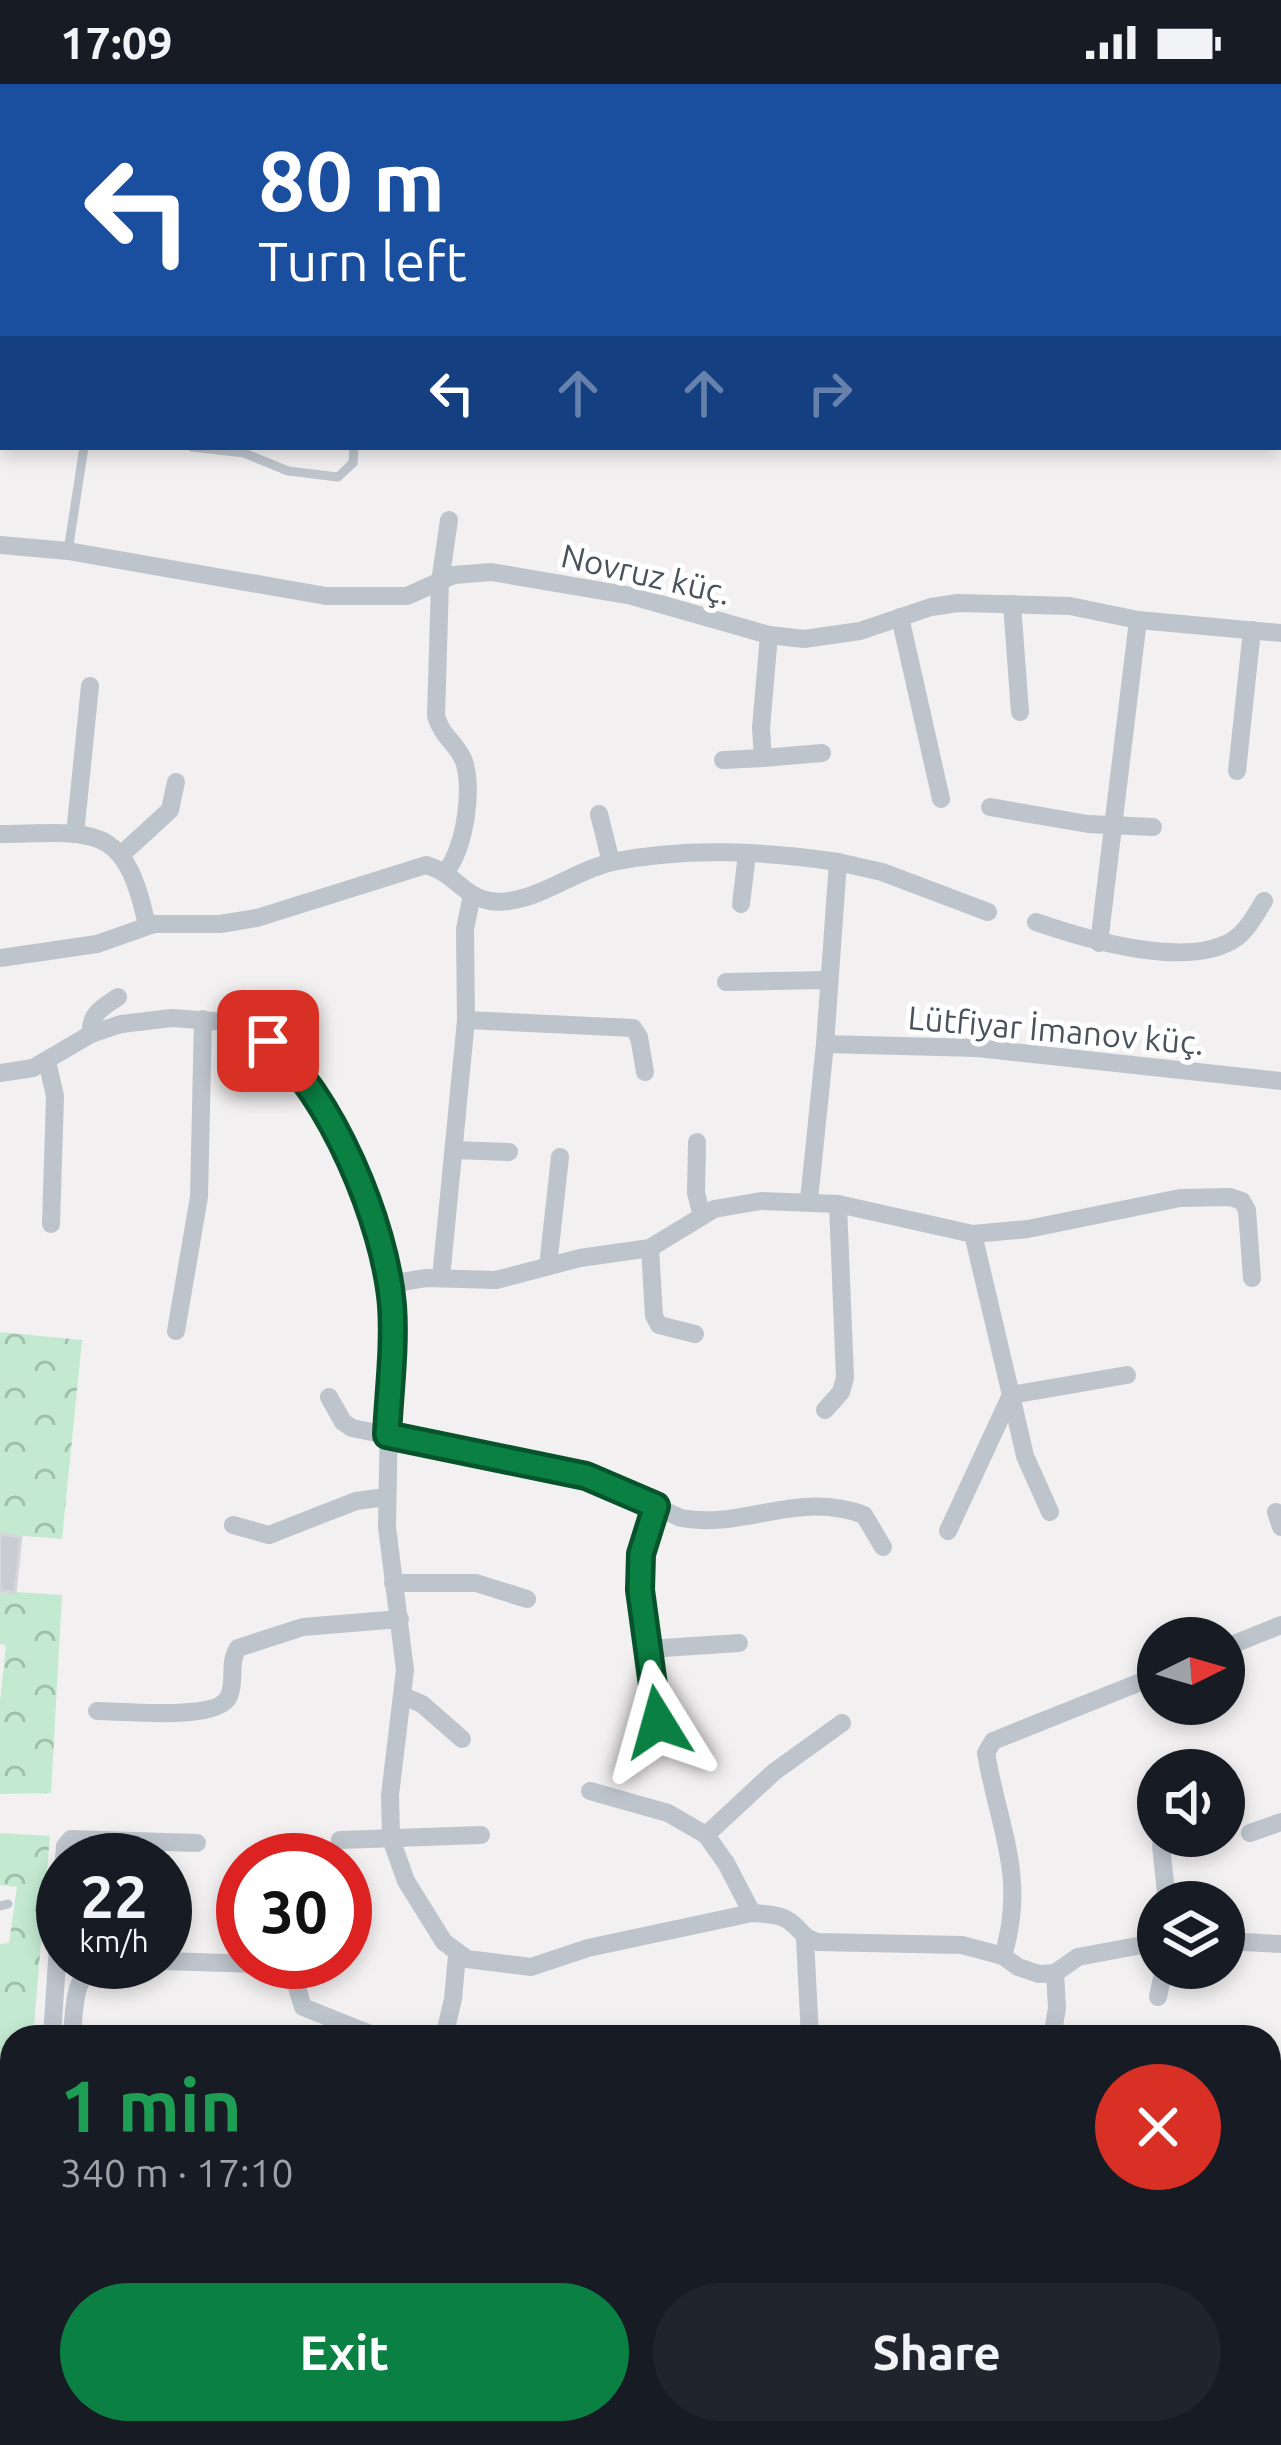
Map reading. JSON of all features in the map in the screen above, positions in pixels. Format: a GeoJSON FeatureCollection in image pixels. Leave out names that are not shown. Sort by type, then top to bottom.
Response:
{"type":"FeatureCollection","features":[{"type":"Feature","properties":{"kind":"street"},"geometry":{"type":"LineString","coordinates":[[446,871],[462,844],[467,774],[461,755],[442,734],[436,716],[440,583],[449,520]]}},
{"type":"Feature","properties":{"kind":"street","name":"Novruz küç."},"geometry":{"type":"LineString","coordinates":[[0,545],[68,551],[326,596],[407,596],[470,571],[491,572],[632,596],[769,635],[830,637],[958,603],[1070,606],[1138,620],[1281,633]]}},
{"type":"Feature","properties":{"kind":"street"},"geometry":{"type":"LineString","coordinates":[[1012,604],[1020,712]]}},
{"type":"Feature","properties":{"kind":"street"},"geometry":{"type":"LineString","coordinates":[[900,617],[940,799]]}},
{"type":"Feature","properties":{"kind":"street"},"geometry":{"type":"LineString","coordinates":[[1099,943],[1138,620]]}},
{"type":"Feature","properties":{"kind":"street"},"geometry":{"type":"LineString","coordinates":[[1237,771],[1252,629]]}},
{"type":"Feature","properties":{"kind":"street"},"geometry":{"type":"LineString","coordinates":[[763,758],[769,635]]}},
{"type":"Feature","properties":{"kind":"street"},"geometry":{"type":"LineString","coordinates":[[75,834],[91,686]]}},
{"type":"Feature","properties":{"kind":"street"},"geometry":{"type":"LineString","coordinates":[[723,760],[822,753]]}},
{"type":"Feature","properties":{"kind":"street"},"geometry":{"type":"LineString","coordinates":[[122,854],[170,810],[176,782]]}},
{"type":"Feature","properties":{"kind":"street"},"geometry":{"type":"LineString","coordinates":[[990,807],[1111,826],[1153,827]]}},
{"type":"Feature","properties":{"kind":"street"},"geometry":{"type":"LineString","coordinates":[[599,814],[611,862]]}},
{"type":"Feature","properties":{"kind":"street"},"geometry":{"type":"LineString","coordinates":[[0,834],[91,836],[122,854],[134,872],[146,926]]}},
{"type":"Feature","properties":{"kind":"street"},"geometry":{"type":"LineString","coordinates":[[741,904],[747,854]]}},
{"type":"Feature","properties":{"kind":"street"},"geometry":{"type":"LineString","coordinates":[[0,958],[97,944],[146,926],[256,918],[426,866],[446,871],[472,896],[492,902],[516,899],[611,862],[747,854],[838,862],[882,872],[988,912]]}},
{"type":"Feature","properties":{"kind":"street"},"geometry":{"type":"LineString","coordinates":[[808,1200],[838,862]]}},
{"type":"Feature","properties":{"kind":"street"},"geometry":{"type":"LineString","coordinates":[[441,1277],[466,1020],[465,929],[472,896]]}},
{"type":"Feature","properties":{"kind":"street"},"geometry":{"type":"LineString","coordinates":[[1036,922],[1099,943],[1203,953],[1239,937],[1264,901]]}},
{"type":"Feature","properties":{"kind":"street"},"geometry":{"type":"LineString","coordinates":[[726,982],[828,980]]}},
{"type":"Feature","properties":{"kind":"street"},"geometry":{"type":"LineString","coordinates":[[91,1034],[90,1022],[96,1012],[118,997]]}},
{"type":"Feature","properties":{"kind":"street"},"geometry":{"type":"LineString","coordinates":[[176,1331],[199,1197],[203,1019]]}},
{"type":"Feature","properties":{"kind":"street"},"geometry":{"type":"LineString","coordinates":[[0,1073],[33,1068],[91,1034],[151,1020],[203,1019],[238,1026],[268,1041],[314,1093],[335,1126],[356,1178],[389,1284],[392,1328],[386,1498],[403,1696],[390,1795],[391,1839],[406,1881],[444,1942],[457,1955],[476,1961],[531,1966],[588,1948],[752,1913],[778,1916],[793,1924],[805,1939],[809,2025]]}},
{"type":"Feature","properties":{"kind":"street"},"geometry":{"type":"LineString","coordinates":[[466,1020],[620,1024],[633,1028],[639,1037],[645,1072]]}},
{"type":"Feature","properties":{"kind":"street","name":"Lütfiyar İmanov küç."},"geometry":{"type":"LineString","coordinates":[[825,1044],[977,1048],[1281,1081]]}},
{"type":"Feature","properties":{"kind":"street"},"geometry":{"type":"LineString","coordinates":[[47,1061],[55,1096],[51,1224]]}},
{"type":"Feature","properties":{"kind":"street"},"geometry":{"type":"LineString","coordinates":[[698,1142],[696,1192],[702,1216]]}},
{"type":"Feature","properties":{"kind":"street"},"geometry":{"type":"LineString","coordinates":[[454,1150],[509,1152]]}},
{"type":"Feature","properties":{"kind":"street"},"geometry":{"type":"LineString","coordinates":[[548,1266],[560,1157]]}},
{"type":"Feature","properties":{"kind":"street"},"geometry":{"type":"LineString","coordinates":[[389,1284],[441,1277],[496,1280],[650,1248],[731,1204],[808,1200],[973,1234],[1028,1229],[1180,1198],[1230,1197],[1242,1201],[1246,1210],[1252,1278]]}},
{"type":"Feature","properties":{"kind":"street"},"geometry":{"type":"LineString","coordinates":[[825,1410],[841,1393],[845,1378],[838,1204]]}},
{"type":"Feature","properties":{"kind":"street"},"geometry":{"type":"LineString","coordinates":[[973,1234],[1025,1456],[1050,1512]]}},
{"type":"Feature","properties":{"kind":"street"},"geometry":{"type":"LineString","coordinates":[[650,1248],[654,1316],[659,1325],[695,1334]]}},
{"type":"Feature","properties":{"kind":"street"},"geometry":{"type":"LineString","coordinates":[[1011,1395],[1127,1375]]}},
{"type":"Feature","properties":{"kind":"street"},"geometry":{"type":"LineString","coordinates":[[948,1531],[1011,1395]]}},
{"type":"Feature","properties":{"kind":"street"},"geometry":{"type":"LineString","coordinates":[[329,1397],[343,1422],[586,1476],[695,1521],[790,1506],[848,1509],[865,1515],[883,1547]]}},
{"type":"Feature","properties":{"kind":"street"},"geometry":{"type":"LineString","coordinates":[[233,1525],[269,1535],[356,1501],[386,1498]]}},
{"type":"Feature","properties":{"kind":"street"},"geometry":{"type":"LineString","coordinates":[[656,1506],[640,1568],[658,1722]]}},
{"type":"Feature","properties":{"kind":"street"},"geometry":{"type":"LineString","coordinates":[[393,1583],[476,1583],[526,1599]]}},
{"type":"Feature","properties":{"kind":"street"},"geometry":{"type":"LineString","coordinates":[[97,1711],[195,1713],[219,1708],[230,1696],[232,1657],[238,1648],[303,1627],[400,1619]]}},
{"type":"Feature","properties":{"kind":"street"},"geometry":{"type":"LineString","coordinates":[[1245,1640],[1281,1625]]}},
{"type":"Feature","properties":{"kind":"street"},"geometry":{"type":"LineString","coordinates":[[648,1649],[740,1643]]}},
{"type":"Feature","properties":{"kind":"street"},"geometry":{"type":"LineString","coordinates":[[1003,1956],[1014,1921],[1014,1892],[986,1753],[993,1742],[1137,1684]]}},
{"type":"Feature","properties":{"kind":"street"},"geometry":{"type":"LineString","coordinates":[[403,1696],[422,1704],[462,1739]]}},
{"type":"Feature","properties":{"kind":"street"},"geometry":{"type":"LineString","coordinates":[[706,1835],[774,1772],[842,1723]]}},
{"type":"Feature","properties":{"kind":"street"},"geometry":{"type":"LineString","coordinates":[[590,1791],[668,1813],[706,1835],[752,1913]]}},
{"type":"Feature","properties":{"kind":"street"},"geometry":{"type":"LineString","coordinates":[[1250,1833],[1281,1822]]}},
{"type":"Feature","properties":{"kind":"street"},"geometry":{"type":"LineString","coordinates":[[372,1839],[481,1835]]}},
{"type":"Feature","properties":{"kind":"street"},"geometry":{"type":"LineString","coordinates":[[192,1843],[197,1843]]}},
{"type":"Feature","properties":{"kind":"street"},"geometry":{"type":"LineString","coordinates":[[805,1939],[962,1945],[1003,1956],[1039,1974],[1055,1972],[1078,1957],[1137,1946]]}},
{"type":"Feature","properties":{"kind":"street"},"geometry":{"type":"LineString","coordinates":[[1245,1942],[1281,1945]]}},
{"type":"Feature","properties":{"kind":"street"},"geometry":{"type":"LineString","coordinates":[[447,2025],[457,1955]]}},
{"type":"Feature","properties":{"kind":"street"},"geometry":{"type":"LineString","coordinates":[[192,1962],[285,1965],[293,1974],[303,2007],[348,2025]]}},
{"type":"Feature","properties":{"kind":"street"},"geometry":{"type":"LineString","coordinates":[[1054,2025],[1055,1972]]}},
{"type":"Feature","properties":{"kind":"street"},"geometry":{"type":"LineString","coordinates":[[53,2025],[55,1989]]}},
{"type":"Feature","properties":{"kind":"street"},"geometry":{"type":"LineString","coordinates":[[74,2025],[78,1989]]}},
{"type":"Feature","properties":{"kind":"street"},"geometry":{"type":"LineString","coordinates":[[1158,1997],[1160,1989]]}},
{"type":"Feature","properties":{"kind":"lane"},"geometry":{"type":"LineString","coordinates":[[68,551],[83,450]]}},
{"type":"Feature","properties":{"kind":"lane"},"geometry":{"type":"LineString","coordinates":[[212,450],[258,457],[288,471],[338,477],[352,463],[354,450]]}},
{"type":"Feature","properties":{"kind":"green space"},"geometry":{"type":"Polygon","coordinates":[[[0,1332],[82,1340],[62,1539],[0,1534],[0,1332]]]}},
{"type":"Feature","properties":{"kind":"green space"},"geometry":{"type":"Polygon","coordinates":[[[0,1591],[62,1595],[51,1793],[0,1794],[0,1701],[6,1645],[0,1644],[0,1591]]]}},
{"type":"Feature","properties":{"kind":"green space"},"geometry":{"type":"Polygon","coordinates":[[[0,1833],[36,1835],[34,2025],[0,2025],[0,1944],[9,1943],[17,1887],[0,1885],[0,1833]]]}},
{"type":"Feature","properties":{"kind":"building"},"geometry":{"type":"Polygon","coordinates":[[[0,1534],[21,1537],[15,1593],[0,1591],[0,1534]]]}},
{"type":"Feature","properties":{"kind":"route"},"geometry":{"type":"LineString","coordinates":[[268,1041],[307,1082],[335,1126],[381,1253],[392,1304],[387,1435],[586,1476],[656,1506],[641,1554],[640,1590],[658,1722]]}}]}
